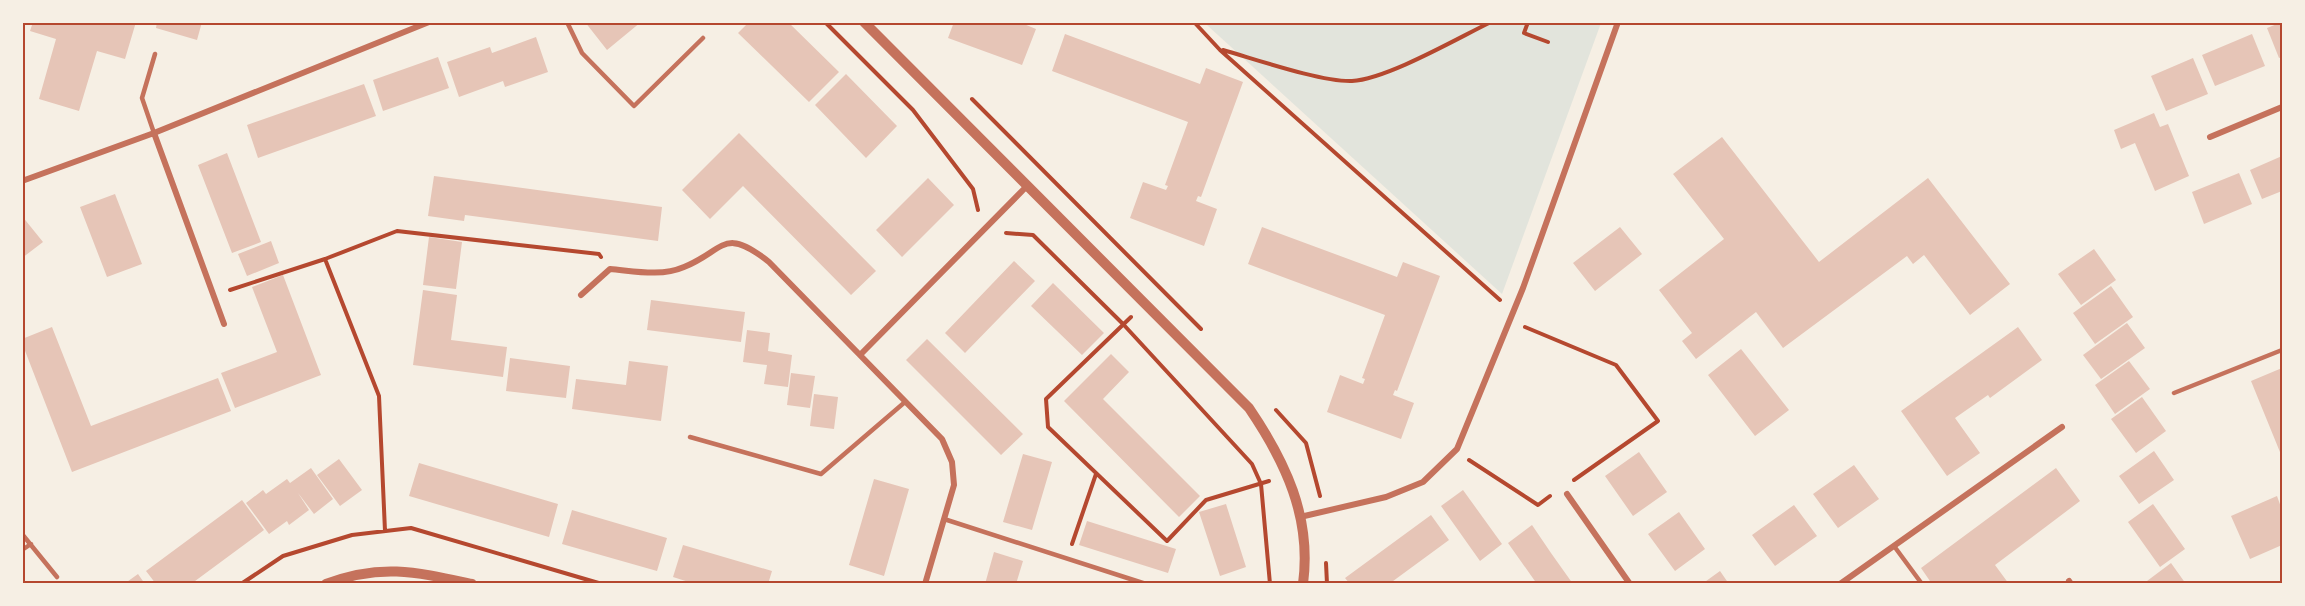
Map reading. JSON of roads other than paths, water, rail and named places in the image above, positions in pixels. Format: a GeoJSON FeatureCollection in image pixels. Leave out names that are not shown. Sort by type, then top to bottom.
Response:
{"type":"FeatureCollection","features":[{"type":"Feature","properties":{"kind":"street"},"geometry":{"type":"LineString","coordinates":[[22,181],[154,133],[429,22]]}},
{"type":"Feature","properties":{"kind":"street"},"geometry":{"type":"LineString","coordinates":[[864,22],[1249,408],[1283,461],[1288,476],[1300,518],[1306,563],[1303,584]]}},
{"type":"Feature","properties":{"kind":"street"},"geometry":{"type":"LineString","coordinates":[[1300,518],[1386,498],[1414,486],[1423,482],[1457,449],[1511,318],[1618,22]]}},
{"type":"Feature","properties":{"kind":"street"},"geometry":{"type":"LineString","coordinates":[[2210,137],[2283,107]]}},
{"type":"Feature","properties":{"kind":"street"},"geometry":{"type":"LineString","coordinates":[[154,133],[224,324]]}},
{"type":"Feature","properties":{"kind":"street"},"geometry":{"type":"LineString","coordinates":[[860,355],[1027,186]]}},
{"type":"Feature","properties":{"kind":"street"},"geometry":{"type":"LineString","coordinates":[[581,295],[610,269],[652,273],[684,267],[721,243],[749,246],[769,262],[942,439],[952,462],[954,485],[925,584]]}},
{"type":"Feature","properties":{"kind":"street"},"geometry":{"type":"LineString","coordinates":[[1840,584],[2062,427]]}},
{"type":"Feature","properties":{"kind":"street"},"geometry":{"type":"LineString","coordinates":[[1567,494],[1630,584]]}},
{"type":"Feature","properties":{"kind":"street"},"geometry":{"type":"LineString","coordinates":[[326,584],[348,575],[404,570],[472,584]]}},
{"type":"Feature","properties":{"kind":"lane"},"geometry":{"type":"LineString","coordinates":[[567,22],[582,53],[634,106],[703,38]]}},
{"type":"Feature","properties":{"kind":"lane"},"geometry":{"type":"LineString","coordinates":[[154,133],[142,98],[155,54]]}},
{"type":"Feature","properties":{"kind":"lane"},"geometry":{"type":"LineString","coordinates":[[2174,393],[2283,350]]}},
{"type":"Feature","properties":{"kind":"lane"},"geometry":{"type":"LineString","coordinates":[[690,437],[821,474],[905,402]]}},
{"type":"Feature","properties":{"kind":"lane"},"geometry":{"type":"LineString","coordinates":[[944,519],[1146,584]]}},
{"type":"Feature","properties":{"kind":"lane"},"geometry":{"type":"LineString","coordinates":[[22,534],[57,577]]}},
{"type":"Feature","properties":{"kind":"lane"},"geometry":{"type":"LineString","coordinates":[[22,550],[31,544]]}},
{"type":"Feature","properties":{"kind":"lane"},"geometry":{"type":"LineString","coordinates":[[1894,546],[1922,584]]}}]}
